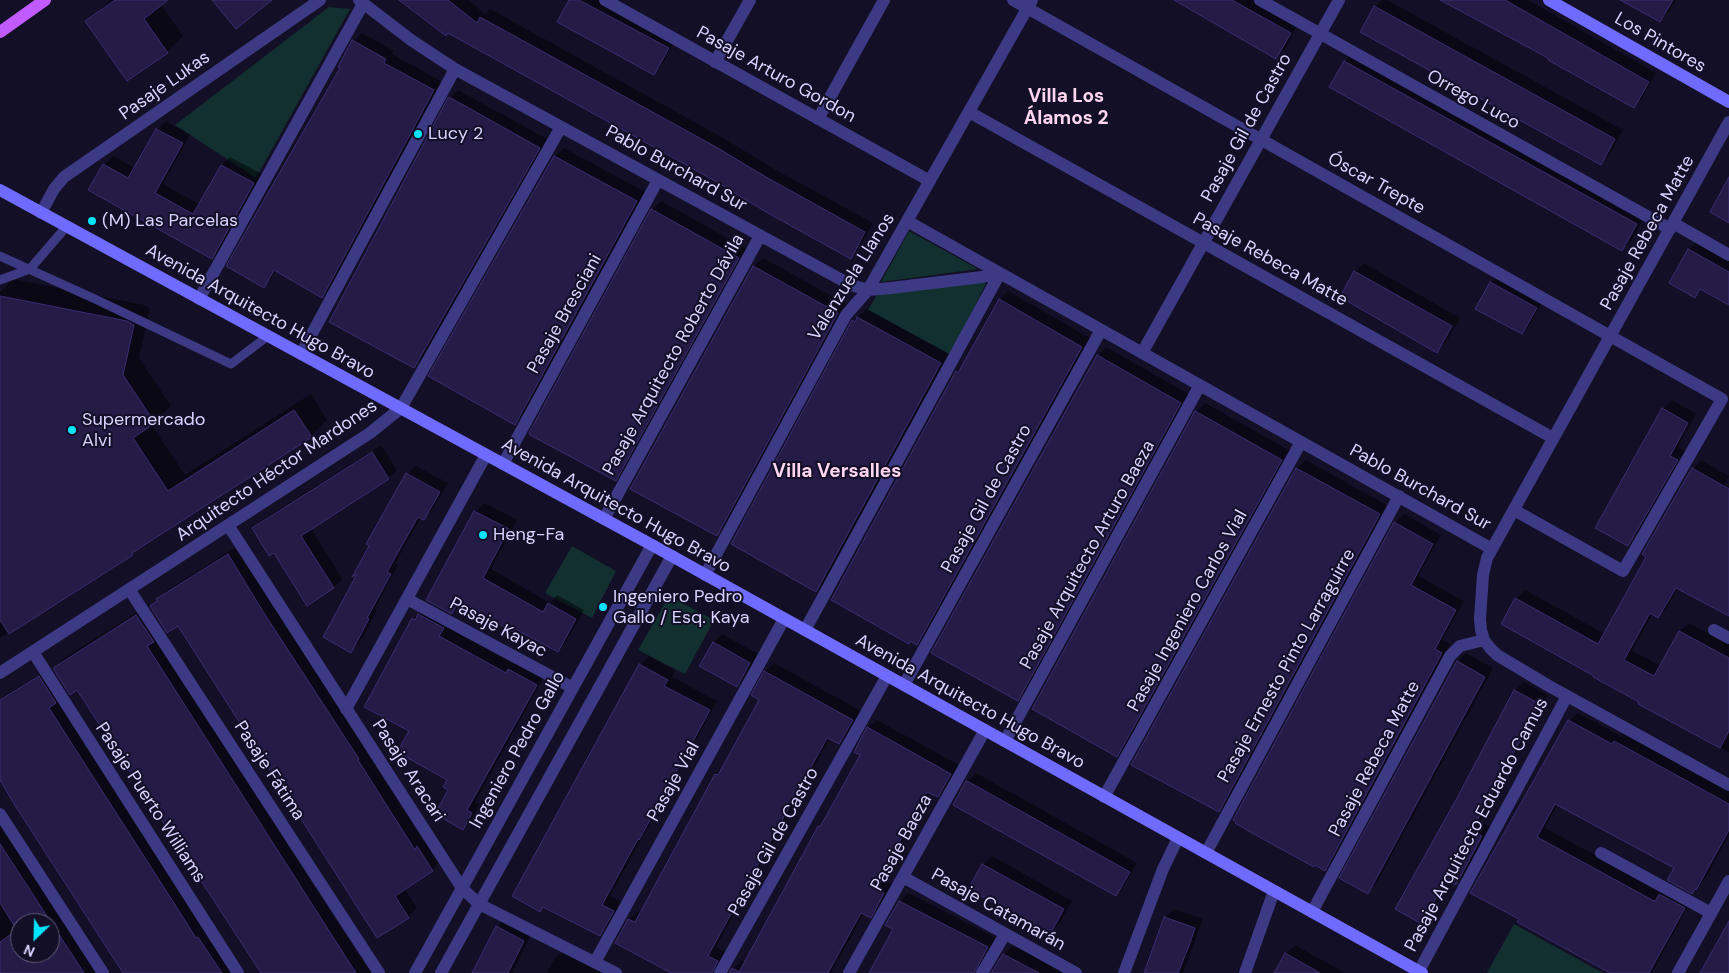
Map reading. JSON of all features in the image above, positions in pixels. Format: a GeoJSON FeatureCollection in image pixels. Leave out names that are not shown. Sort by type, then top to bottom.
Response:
{"type":"FeatureCollection","features":[{"type":"Feature","properties":{"kind":"main road"},"geometry":{"type":"LineString","coordinates":[[0,32],[45,0]]}},
{"type":"Feature","properties":{"kind":"street","name":"Pasaje Lukas"},"geometry":{"type":"LineString","coordinates":[[41,212],[64,177],[320,0]]}},
{"type":"Feature","properties":{"kind":"street"},"geometry":{"type":"LineString","coordinates":[[715,62],[750,0]]}},
{"type":"Feature","properties":{"kind":"street"},"geometry":{"type":"LineString","coordinates":[[818,119],[884,0]]}},
{"type":"Feature","properties":{"kind":"street","name":"Óscar Trepte"},"geometry":{"type":"LineString","coordinates":[[1013,0],[1030,4],[1261,139],[1722,399],[1623,571],[1514,510]]}},
{"type":"Feature","properties":{"kind":"street","name":"Orrego Luco"},"geometry":{"type":"LineString","coordinates":[[1260,0],[1671,226],[1729,255]]}},
{"type":"Feature","properties":{"kind":"street","name":"Pasaje Gil de Castro"},"geometry":{"type":"LineString","coordinates":[[1142,352],[1339,0]]}},
{"type":"Feature","properties":{"kind":"street","name":"Los Pintores"},"geometry":{"type":"LineString","coordinates":[[1548,0],[1729,102]]}},
{"type":"Feature","properties":{"kind":"street","name":"Pasaje Arturo Gordon"},"geometry":{"type":"LineString","coordinates":[[611,1],[715,62],[930,181]]}},
{"type":"Feature","properties":{"kind":"street"},"geometry":{"type":"LineString","coordinates":[[199,299],[361,2]]}},
{"type":"Feature","properties":{"kind":"street","name":"Pablo Burchard Sur"},"geometry":{"type":"LineString","coordinates":[[361,2],[410,40],[455,69],[851,285],[868,290],[982,277],[1000,273]]}},
{"type":"Feature","properties":{"kind":"street","name":"Valenzuela Llanos"},"geometry":{"type":"LineString","coordinates":[[705,575],[846,315],[868,290],[1030,4]]}},
{"type":"Feature","properties":{"kind":"street"},"geometry":{"type":"LineString","coordinates":[[301,354],[455,69]]}},
{"type":"Feature","properties":{"kind":"street","name":"Pasaje Rebeca Matte"},"geometry":{"type":"LineString","coordinates":[[969,112],[1553,438]]}},
{"type":"Feature","properties":{"kind":"street","name":"Pasaje Rebeca Matte"},"geometry":{"type":"LineString","coordinates":[[1492,549],[1729,122]]}},
{"type":"Feature","properties":{"kind":"street","name":"Arquitecto Héctor Mardones"},"geometry":{"type":"LineString","coordinates":[[0,673],[370,433],[401,408],[561,126]]}},
{"type":"Feature","properties":{"kind":"street","name":"Pasaje Bresciani"},"geometry":{"type":"LineString","coordinates":[[503,464],[658,180]]}},
{"type":"Feature","properties":{"kind":"street","name":"Avenida Arquitecto Hugo Bravo"},"geometry":{"type":"LineString","coordinates":[[0,190],[672,556],[1421,972]]}},
{"type":"Feature","properties":{"kind":"street","name":"Pablo Burchard Sur"},"geometry":{"type":"LineString","coordinates":[[907,221],[1492,549],[1487,558],[1483,574],[1480,619],[1484,640]]}},
{"type":"Feature","properties":{"kind":"street","name":"Pasaje Arquitecto Roberto Dávila"},"geometry":{"type":"LineString","coordinates":[[604,519],[760,236]]}},
{"type":"Feature","properties":{"kind":"street"},"geometry":{"type":"LineString","coordinates":[[805,630],[1000,273]]}},
{"type":"Feature","properties":{"kind":"street","name":"Pasaje Gil de Castro"},"geometry":{"type":"LineString","coordinates":[[904,685],[1101,330]]}},
{"type":"Feature","properties":{"kind":"street","name":"Pasaje Arquitecto Arturo Baeza"},"geometry":{"type":"LineString","coordinates":[[1005,741],[1200,385]]}},
{"type":"Feature","properties":{"kind":"street","name":"Pasaje Ingeniero Carlos Vial"},"geometry":{"type":"LineString","coordinates":[[1104,797],[1301,442]]}},
{"type":"Feature","properties":{"kind":"street"},"geometry":{"type":"LineString","coordinates":[[346,709],[486,455]]}},
{"type":"Feature","properties":{"kind":"street","name":"Pasaje Ernesto Pinto Larraguirre"},"geometry":{"type":"LineString","coordinates":[[1206,853],[1399,496]]}},
{"type":"Feature","properties":{"kind":"street","name":"Pasaje Aracari"},"geometry":{"type":"LineString","coordinates":[[228,525],[462,888],[479,904],[616,973]]}},
{"type":"Feature","properties":{"kind":"street","name":"Ingeniero Pedro Gallo"},"geometry":{"type":"LineString","coordinates":[[415,973],[652,545]]}},
{"type":"Feature","properties":{"kind":"street"},"geometry":{"type":"LineString","coordinates":[[441,973],[672,556]]}},
{"type":"Feature","properties":{"kind":"street","name":"Pasaje Fátima"},"geometry":{"type":"LineString","coordinates":[[129,589],[379,973]]}},
{"type":"Feature","properties":{"kind":"street","name":"Pasaje Kayac"},"geometry":{"type":"LineString","coordinates":[[407,599],[573,688]]}},
{"type":"Feature","properties":{"kind":"street","name":"Pasaje Vial"},"geometry":{"type":"LineString","coordinates":[[595,962],[784,618]]}},
{"type":"Feature","properties":{"kind":"street"},"geometry":{"type":"LineString","coordinates":[[1714,630],[1729,638]]}},
{"type":"Feature","properties":{"kind":"street"},"geometry":{"type":"LineString","coordinates":[[1484,640],[1497,655],[1567,696],[1729,785]]}},
{"type":"Feature","properties":{"kind":"street","name":"Pasaje Rebeca Matte"},"geometry":{"type":"LineString","coordinates":[[1312,912],[1450,656],[1460,646],[1484,640]]}},
{"type":"Feature","properties":{"kind":"street","name":"Pasaje Puerto Williams"},"geometry":{"type":"LineString","coordinates":[[33,652],[238,973]]}},
{"type":"Feature","properties":{"kind":"street","name":"Pasaje Gil de Castro"},"geometry":{"type":"LineString","coordinates":[[720,973],[887,676]]}},
{"type":"Feature","properties":{"kind":"street","name":"Pasaje Arquitecto Eduardo Camus"},"geometry":{"type":"LineString","coordinates":[[1421,972],[1567,696]]}},
{"type":"Feature","properties":{"kind":"street","name":"Pasaje Baeza"},"geometry":{"type":"LineString","coordinates":[[849,973],[985,730]]}},
{"type":"Feature","properties":{"kind":"street"},"geometry":{"type":"LineString","coordinates":[[0,814],[103,973]]}},
{"type":"Feature","properties":{"kind":"street"},"geometry":{"type":"LineString","coordinates":[[1124,973],[1163,869],[1178,838]]}},
{"type":"Feature","properties":{"kind":"street"},"geometry":{"type":"LineString","coordinates":[[1601,853],[1711,913]]}},
{"type":"Feature","properties":{"kind":"street","name":"Pasaje Catamarán"},"geometry":{"type":"LineString","coordinates":[[903,877],[1076,973]]}},
{"type":"Feature","properties":{"kind":"street"},"geometry":{"type":"LineString","coordinates":[[1678,973],[1729,881]]}},
{"type":"Feature","properties":{"kind":"street"},"geometry":{"type":"LineString","coordinates":[[1245,973],[1274,891]]}},
{"type":"Feature","properties":{"kind":"street"},"geometry":{"type":"LineString","coordinates":[[982,973],[1005,934]]}},
{"type":"Feature","properties":{"kind":"lane"},"geometry":{"type":"LineString","coordinates":[[16,21],[34,0]]}},
{"type":"Feature","properties":{"kind":"lane"},"geometry":{"type":"LineString","coordinates":[[0,280],[30,269],[66,226]]}},
{"type":"Feature","properties":{"kind":"lane"},"geometry":{"type":"LineString","coordinates":[[0,256],[232,364],[268,336]]}},
{"type":"Feature","properties":{"kind":"green space"},"geometry":{"type":"Polygon","coordinates":[[[329,7],[350,9],[256,178],[175,125],[329,7]]]}},
{"type":"Feature","properties":{"kind":"green space"},"geometry":{"type":"Polygon","coordinates":[[[909,231],[978,269],[881,282],[909,231]]]}},
{"type":"Feature","properties":{"kind":"green space"},"geometry":{"type":"Polygon","coordinates":[[[987,281],[951,355],[868,310],[878,293],[987,281]]]}},
{"type":"Feature","properties":{"kind":"green space"},"geometry":{"type":"Polygon","coordinates":[[[572,546],[616,571],[592,618],[545,593],[572,546]]]}},
{"type":"Feature","properties":{"kind":"green space"},"geometry":{"type":"Polygon","coordinates":[[[669,596],[714,620],[685,674],[638,650],[669,596]]]}},
{"type":"Feature","properties":{"kind":"green space"},"geometry":{"type":"Polygon","coordinates":[[[1514,924],[1603,973],[1487,973],[1514,924]]]}},
{"type":"Feature","properties":{"kind":"building"},"geometry":{"type":"Polygon","coordinates":[[[115,0],[168,0],[144,19],[168,53],[127,81],[85,21],[115,0]]]}},
{"type":"Feature","properties":{"kind":"building"},"geometry":{"type":"Polygon","coordinates":[[[212,0],[272,0],[236,29],[212,0]]]}},
{"type":"Feature","properties":{"kind":"building"},"geometry":{"type":"Polygon","coordinates":[[[399,0],[448,0],[477,23],[480,17],[716,147],[865,232],[851,259],[766,212],[717,182],[448,33],[446,36],[399,0]]]}},
{"type":"Feature","properties":{"kind":"building"},"geometry":{"type":"Polygon","coordinates":[[[569,0],[579,0],[669,48],[654,75],[557,22],[569,0]]]}},
{"type":"Feature","properties":{"kind":"building"},"geometry":{"type":"Polygon","coordinates":[[[1174,0],[1232,0],[1291,33],[1276,59],[1174,0]]]}},
{"type":"Feature","properties":{"kind":"building"},"geometry":{"type":"Polygon","coordinates":[[[1440,0],[1505,0],[1649,82],[1634,108],[1548,60],[1548,58],[1440,0]]]}},
{"type":"Feature","properties":{"kind":"building"},"geometry":{"type":"Polygon","coordinates":[[[1620,0],[1673,0],[1660,22],[1620,0]]]}},
{"type":"Feature","properties":{"kind":"building"},"geometry":{"type":"Polygon","coordinates":[[[1374,6],[1615,139],[1601,165],[1360,32],[1374,6]]]}},
{"type":"Feature","properties":{"kind":"building"},"geometry":{"type":"Polygon","coordinates":[[[352,40],[386,59],[384,63],[434,90],[322,298],[274,270],[264,288],[226,266],[340,68],[338,67],[352,40]]]}},
{"type":"Feature","properties":{"kind":"building"},"geometry":{"type":"Polygon","coordinates":[[[1344,61],[1637,224],[1622,251],[1329,87],[1344,61]]]}},
{"type":"Feature","properties":{"kind":"building"},"geometry":{"type":"Polygon","coordinates":[[[448,98],[540,148],[414,368],[329,322],[448,98]]]}},
{"type":"Feature","properties":{"kind":"building"},"geometry":{"type":"Polygon","coordinates":[[[156,129],[183,143],[155,193],[193,214],[221,165],[254,183],[212,259],[88,190],[103,164],[128,178],[156,129]]]}},
{"type":"Feature","properties":{"kind":"building"},"geometry":{"type":"Polygon","coordinates":[[[554,156],[637,201],[515,425],[428,376],[554,156]]]}},
{"type":"Feature","properties":{"kind":"building"},"geometry":{"type":"Polygon","coordinates":[[[1729,177],[1729,223],[1710,212],[1729,177]]]}},
{"type":"Feature","properties":{"kind":"building"},"geometry":{"type":"Polygon","coordinates":[[[651,209],[739,258],[616,481],[529,433],[651,209]]]}},
{"type":"Feature","properties":{"kind":"building"},"geometry":{"type":"Polygon","coordinates":[[[1688,249],[1729,272],[1729,305],[1700,289],[1695,298],[1669,283],[1688,249]]]}},
{"type":"Feature","properties":{"kind":"building"},"geometry":{"type":"Polygon","coordinates":[[[753,266],[838,313],[717,536],[630,489],[753,266]]]}},
{"type":"Feature","properties":{"kind":"building"},"geometry":{"type":"Polygon","coordinates":[[[1354,271],[1452,326],[1437,353],[1340,297],[1354,271]]]}},
{"type":"Feature","properties":{"kind":"building"},"geometry":{"type":"Polygon","coordinates":[[[1490,282],[1537,308],[1522,334],[1475,309],[1490,282]]]}},
{"type":"Feature","properties":{"kind":"building","name":"Supermercado Alvi"},"geometry":{"type":"Polygon","coordinates":[[[0,296],[127,321],[134,325],[123,375],[155,423],[133,438],[168,491],[294,410],[312,437],[9,634],[0,620],[0,296]]]}},
{"type":"Feature","properties":{"kind":"building"},"geometry":{"type":"Polygon","coordinates":[[[999,299],[1082,347],[917,645],[910,641],[909,644],[831,600],[956,371],[958,373],[999,299]]]}},
{"type":"Feature","properties":{"kind":"building"},"geometry":{"type":"Polygon","coordinates":[[[857,317],[941,363],[816,592],[731,544],[852,320],[855,322],[857,317]]]}},
{"type":"Feature","properties":{"kind":"building"},"geometry":{"type":"Polygon","coordinates":[[[1097,355],[1181,403],[1018,701],[931,653],[1097,355]]]}},
{"type":"Feature","properties":{"kind":"building"},"geometry":{"type":"Polygon","coordinates":[[[1662,408],[1688,423],[1670,456],[1678,460],[1628,546],[1595,528],[1662,408]]]}},
{"type":"Feature","properties":{"kind":"building"},"geometry":{"type":"Polygon","coordinates":[[[1195,411],[1282,460],[1117,757],[1032,709],[1195,411]]]}},
{"type":"Feature","properties":{"kind":"building"},"geometry":{"type":"Polygon","coordinates":[[[372,452],[389,479],[301,536],[334,588],[307,606],[274,553],[269,556],[252,528],[372,452]]]}},
{"type":"Feature","properties":{"kind":"building"},"geometry":{"type":"Polygon","coordinates":[[[1296,468],[1380,514],[1219,812],[1131,765],[1296,468]]]}},
{"type":"Feature","properties":{"kind":"building"},"geometry":{"type":"Polygon","coordinates":[[[1692,468],[1729,489],[1729,616],[1676,588],[1658,618],[1650,613],[1624,660],[1654,676],[1679,631],[1729,658],[1729,731],[1720,748],[1638,704],[1639,702],[1501,624],[1515,598],[1598,644],[1646,557],[1642,554],[1692,468]]]}},
{"type":"Feature","properties":{"kind":"building"},"geometry":{"type":"Polygon","coordinates":[[[406,473],[440,492],[424,520],[418,517],[387,572],[391,574],[367,618],[369,619],[351,653],[323,637],[357,574],[352,577],[369,546],[366,544],[406,473]]]}},
{"type":"Feature","properties":{"kind":"building"},"geometry":{"type":"Polygon","coordinates":[[[474,511],[509,529],[483,578],[543,612],[548,603],[576,619],[558,652],[515,629],[513,632],[462,603],[459,608],[456,606],[452,614],[426,600],[474,511]]]}},
{"type":"Feature","properties":{"kind":"building"},"geometry":{"type":"Polygon","coordinates":[[[1394,522],[1433,544],[1411,585],[1456,610],[1435,649],[1442,653],[1325,871],[1315,865],[1314,867],[1252,833],[1233,820],[1394,522]]]}},
{"type":"Feature","properties":{"kind":"building"},"geometry":{"type":"Polygon","coordinates":[[[228,554],[415,850],[417,846],[433,871],[395,896],[409,918],[377,938],[178,626],[167,633],[150,606],[157,601],[156,599],[228,554]]]}},
{"type":"Feature","properties":{"kind":"building"},"geometry":{"type":"Polygon","coordinates":[[[418,614],[444,628],[439,636],[506,673],[508,669],[537,685],[467,810],[472,813],[463,830],[435,814],[448,790],[443,787],[447,780],[397,752],[409,731],[364,707],[412,618],[415,620],[418,614]]]}},
{"type":"Feature","properties":{"kind":"building"},"geometry":{"type":"Polygon","coordinates":[[[136,615],[154,642],[147,646],[356,973],[261,973],[77,690],[70,695],[53,668],[136,615]]]}},
{"type":"Feature","properties":{"kind":"building"},"geometry":{"type":"Polygon","coordinates":[[[713,642],[750,663],[737,687],[699,666],[713,642]]]}},
{"type":"Feature","properties":{"kind":"building"},"geometry":{"type":"Polygon","coordinates":[[[1457,661],[1485,677],[1368,894],[1339,878],[1457,661]]]}},
{"type":"Feature","properties":{"kind":"building"},"geometry":{"type":"Polygon","coordinates":[[[639,664],[668,680],[664,686],[710,710],[602,905],[614,911],[600,936],[543,907],[540,912],[512,896],[639,664]]]}},
{"type":"Feature","properties":{"kind":"building"},"geometry":{"type":"Polygon","coordinates":[[[764,671],[853,720],[839,744],[827,738],[708,956],[718,961],[712,973],[671,973],[615,943],[628,919],[635,922],[715,774],[718,775],[759,700],[751,695],[764,671]]]}},
{"type":"Feature","properties":{"kind":"building"},"geometry":{"type":"Polygon","coordinates":[[[39,676],[56,703],[49,708],[196,938],[198,937],[222,973],[123,973],[16,807],[0,780],[0,700],[39,676]]]}},
{"type":"Feature","properties":{"kind":"building"},"geometry":{"type":"Polygon","coordinates":[[[1514,690],[1540,704],[1472,830],[1482,836],[1456,885],[1446,880],[1422,924],[1395,909],[1514,690]]]}},
{"type":"Feature","properties":{"kind":"building"},"geometry":{"type":"Polygon","coordinates":[[[1568,720],[1612,744],[1614,741],[1729,804],[1729,830],[1692,894],[1667,880],[1674,868],[1555,804],[1537,837],[1654,901],[1659,894],[1685,908],[1649,973],[1610,973],[1517,922],[1519,919],[1470,893],[1568,720]]]}},
{"type":"Feature","properties":{"kind":"building"},"geometry":{"type":"Polygon","coordinates":[[[867,727],[951,774],[938,797],[927,792],[874,888],[884,893],[871,918],[861,913],[828,973],[729,973],[732,968],[739,972],[818,826],[820,827],[860,755],[854,752],[867,727]]]}},
{"type":"Feature","properties":{"kind":"building"},"geometry":{"type":"Polygon","coordinates":[[[966,781],[1130,872],[1116,896],[953,805],[966,781]]]}},
{"type":"Feature","properties":{"kind":"building"},"geometry":{"type":"Polygon","coordinates":[[[0,844],[45,913],[10,913],[10,919],[0,903],[0,844]]]}},
{"type":"Feature","properties":{"kind":"building"},"geometry":{"type":"Polygon","coordinates":[[[982,864],[1064,909],[1050,934],[968,889],[982,864]]]}},
{"type":"Feature","properties":{"kind":"building"},"geometry":{"type":"Polygon","coordinates":[[[899,901],[988,947],[974,973],[869,973],[893,929],[885,925],[899,901]]]}},
{"type":"Feature","properties":{"kind":"building"},"geometry":{"type":"Polygon","coordinates":[[[1164,917],[1195,928],[1189,946],[1178,973],[1144,973],[1164,917]]]}},
{"type":"Feature","properties":{"kind":"building"},"geometry":{"type":"Polygon","coordinates":[[[1729,921],[1729,973],[1700,973],[1729,921]]]}},
{"type":"Feature","properties":{"kind":"building"},"geometry":{"type":"Polygon","coordinates":[[[496,926],[524,941],[508,973],[472,973],[496,926]]]}},
{"type":"Feature","properties":{"kind":"building"},"geometry":{"type":"Polygon","coordinates":[[[10,935],[10,963],[60,963],[60,936],[84,973],[0,973],[0,942],[10,935]]]}},
{"type":"Feature","properties":{"kind":"building"},"geometry":{"type":"Polygon","coordinates":[[[1285,953],[1320,973],[1274,973],[1285,953]]]}},
{"type":"Feature","properties":{"kind":"building"},"geometry":{"type":"Polygon","coordinates":[[[1003,954],[1039,973],[991,973],[1003,954]]]}},
{"type":"Feature","properties":{"kind":"place","name":"Lucy 2"},"geometry":{"type":"Point","coordinates":[418,134]}},
{"type":"Feature","properties":{"kind":"place","name":"(M) Las Parcelas"},"geometry":{"type":"Point","coordinates":[92,221]}},
{"type":"Feature","properties":{"kind":"place","name":"Supermercado Alvi"},"geometry":{"type":"Point","coordinates":[72,430]}},
{"type":"Feature","properties":{"kind":"place","name":"Heng-Fa"},"geometry":{"type":"Point","coordinates":[483,535]}},
{"type":"Feature","properties":{"kind":"place","name":"Ingeniero Pedro Gallo / Esq. Kaya"},"geometry":{"type":"Point","coordinates":[603,607]}},
{"type":"Feature","properties":{"kind":"district","name":"Villa Los Álamos 2"},"geometry":{"type":"Point","coordinates":[1066,108]}},
{"type":"Feature","properties":{"kind":"district","name":"Villa Versalles"},"geometry":{"type":"Point","coordinates":[837,472]}}]}
